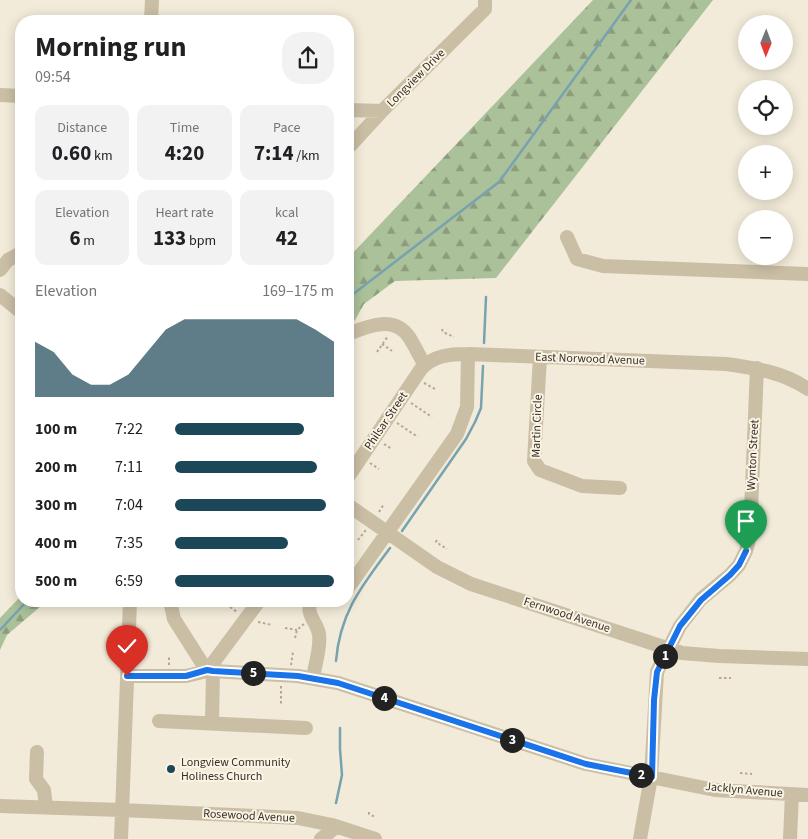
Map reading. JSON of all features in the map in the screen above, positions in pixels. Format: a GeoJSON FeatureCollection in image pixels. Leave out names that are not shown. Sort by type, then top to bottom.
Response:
{"type":"FeatureCollection","features":[{"type":"Feature","properties":{"kind":"street"},"geometry":{"type":"LineString","coordinates":[[151,15],[152,0]]}},
{"type":"Feature","properties":{"kind":"street","name":"Longview Drive"},"geometry":{"type":"LineString","coordinates":[[354,141],[485,4]]}},
{"type":"Feature","properties":{"kind":"street"},"geometry":{"type":"LineString","coordinates":[[0,95],[15,96]]}},
{"type":"Feature","properties":{"kind":"street"},"geometry":{"type":"LineString","coordinates":[[354,110],[382,111]]}},
{"type":"Feature","properties":{"kind":"street"},"geometry":{"type":"LineString","coordinates":[[567,237],[576,259],[603,266],[808,274]]}},
{"type":"Feature","properties":{"kind":"street"},"geometry":{"type":"LineString","coordinates":[[0,270],[8,260],[15,256]]}},
{"type":"Feature","properties":{"kind":"street"},"geometry":{"type":"LineString","coordinates":[[0,295],[15,307]]}},
{"type":"Feature","properties":{"kind":"street"},"geometry":{"type":"LineString","coordinates":[[354,331],[376,324],[385,323],[397,326],[411,339],[425,365]]}},
{"type":"Feature","properties":{"kind":"street"},"geometry":{"type":"LineString","coordinates":[[354,579],[462,425],[467,407],[468,354]]}},
{"type":"Feature","properties":{"kind":"street","name":"East Norwood Avenue"},"geometry":{"type":"LineString","coordinates":[[425,365],[443,355],[468,354],[726,364],[757,368],[784,376],[808,389]]}},
{"type":"Feature","properties":{"kind":"street","name":"Martin Circle"},"geometry":{"type":"LineString","coordinates":[[540,357],[534,462],[540,470],[582,486],[620,488]]}},
{"type":"Feature","properties":{"kind":"street","name":"Philsar Street"},"geometry":{"type":"LineString","coordinates":[[354,468],[425,365]]}},
{"type":"Feature","properties":{"kind":"street","name":"Wynton Street"},"geometry":{"type":"LineString","coordinates":[[640,839],[652,777],[654,700],[657,672],[680,626],[701,600],[739,565],[746,551],[750,535],[757,368]]}},
{"type":"Feature","properties":{"kind":"street","name":"Fernwood Avenue"},"geometry":{"type":"LineString","coordinates":[[354,509],[437,567],[471,584],[682,653],[719,656],[808,658]]}},
{"type":"Feature","properties":{"kind":"street"},"geometry":{"type":"LineString","coordinates":[[121,839],[130,607]]}},
{"type":"Feature","properties":{"kind":"street"},"geometry":{"type":"LineString","coordinates":[[171,607],[174,620],[210,671],[212,723]]}},
{"type":"Feature","properties":{"kind":"street"},"geometry":{"type":"LineString","coordinates":[[210,671],[255,607]]}},
{"type":"Feature","properties":{"kind":"street"},"geometry":{"type":"LineString","coordinates":[[308,607],[319,634],[313,678]]}},
{"type":"Feature","properties":{"kind":"street","name":"Jacklyn Avenue"},"geometry":{"type":"LineString","coordinates":[[127,676],[186,676],[210,671],[313,678],[338,683],[586,764],[723,791],[808,795]]}},
{"type":"Feature","properties":{"kind":"street"},"geometry":{"type":"LineString","coordinates":[[159,721],[306,728]]}},
{"type":"Feature","properties":{"kind":"street"},"geometry":{"type":"LineString","coordinates":[[37,752],[36,779],[44,790],[46,808]]}},
{"type":"Feature","properties":{"kind":"street"},"geometry":{"type":"LineString","coordinates":[[790,839],[792,794]]}},
{"type":"Feature","properties":{"kind":"street","name":"Rosewood Avenue"},"geometry":{"type":"LineString","coordinates":[[0,806],[298,818],[329,833],[374,839]]}},
{"type":"Feature","properties":{"kind":"path"},"geometry":{"type":"LineString","coordinates":[[442,330],[454,336]]}},
{"type":"Feature","properties":{"kind":"path"},"geometry":{"type":"LineString","coordinates":[[377,352],[388,336]]}},
{"type":"Feature","properties":{"kind":"path"},"geometry":{"type":"LineString","coordinates":[[382,344],[392,350]]}},
{"type":"Feature","properties":{"kind":"path"},"geometry":{"type":"LineString","coordinates":[[424,383],[435,389]]}},
{"type":"Feature","properties":{"kind":"path"},"geometry":{"type":"LineString","coordinates":[[410,403],[432,417]]}},
{"type":"Feature","properties":{"kind":"path"},"geometry":{"type":"LineString","coordinates":[[396,423],[418,437]]}},
{"type":"Feature","properties":{"kind":"path"},"geometry":{"type":"LineString","coordinates":[[382,442],[392,449]]}},
{"type":"Feature","properties":{"kind":"path"},"geometry":{"type":"LineString","coordinates":[[368,462],[378,469]]}},
{"type":"Feature","properties":{"kind":"path"},"geometry":{"type":"LineString","coordinates":[[377,515],[384,504]]}},
{"type":"Feature","properties":{"kind":"path"},"geometry":{"type":"LineString","coordinates":[[358,540],[366,530]]}},
{"type":"Feature","properties":{"kind":"path"},"geometry":{"type":"LineString","coordinates":[[437,540],[436,542],[447,548]]}},
{"type":"Feature","properties":{"kind":"path"},"geometry":{"type":"LineString","coordinates":[[230,607],[239,613]]}},
{"type":"Feature","properties":{"kind":"path"},"geometry":{"type":"LineString","coordinates":[[256,621],[272,626]]}},
{"type":"Feature","properties":{"kind":"path"},"geometry":{"type":"LineString","coordinates":[[285,628],[297,630],[295,638]]}},
{"type":"Feature","properties":{"kind":"path"},"geometry":{"type":"LineString","coordinates":[[291,667],[293,652]]}},
{"type":"Feature","properties":{"kind":"path"},"geometry":{"type":"LineString","coordinates":[[168,668],[169,655]]}},
{"type":"Feature","properties":{"kind":"path"},"geometry":{"type":"LineString","coordinates":[[719,678],[731,678]]}},
{"type":"Feature","properties":{"kind":"path"},"geometry":{"type":"LineString","coordinates":[[280,684],[281,706]]}},
{"type":"Feature","properties":{"kind":"path"},"geometry":{"type":"LineString","coordinates":[[740,773],[752,774]]}},
{"type":"Feature","properties":{"kind":"path"},"geometry":{"type":"LineString","coordinates":[[369,812],[369,814],[375,817]]}},
{"type":"Feature","properties":{"kind":"green space"},"geometry":{"type":"Polygon","coordinates":[[[593,0],[713,0],[496,278],[395,281],[364,304],[354,321],[354,252],[593,0]]]}},
{"type":"Feature","properties":{"kind":"green space"},"geometry":{"type":"Polygon","coordinates":[[[15,602],[15,607],[40,607],[7,635],[0,650],[0,618],[15,602]]]}},
{"type":"Feature","properties":{"kind":"waterway"},"geometry":{"type":"LineString","coordinates":[[354,293],[499,182],[631,0]]}},
{"type":"Feature","properties":{"kind":"waterway"},"geometry":{"type":"LineString","coordinates":[[484,343],[486,297]]}},
{"type":"Feature","properties":{"kind":"waterway"},"geometry":{"type":"LineString","coordinates":[[402,531],[466,439],[475,422],[481,408],[483,366]]}},
{"type":"Feature","properties":{"kind":"waterway"},"geometry":{"type":"LineString","coordinates":[[354,600],[390,548]]}},
{"type":"Feature","properties":{"kind":"waterway"},"geometry":{"type":"LineString","coordinates":[[0,630],[21,607]]}},
{"type":"Feature","properties":{"kind":"waterway"},"geometry":{"type":"LineString","coordinates":[[336,661],[342,628],[350,607]]}},
{"type":"Feature","properties":{"kind":"waterway"},"geometry":{"type":"LineString","coordinates":[[336,803],[342,775],[340,728]]}},
{"type":"Feature","properties":{"kind":"place","name":"Longview Community Holiness Church"},"geometry":{"type":"Point","coordinates":[171,769]}},
{"type":"Feature","properties":{"kind":"route"},"geometry":{"type":"LineString","coordinates":[[127,676],[176,677],[195,675],[207,670],[313,678],[338,683],[586,764],[652,777],[654,700],[657,672],[680,626],[701,600],[739,565],[746,551]]}}]}
